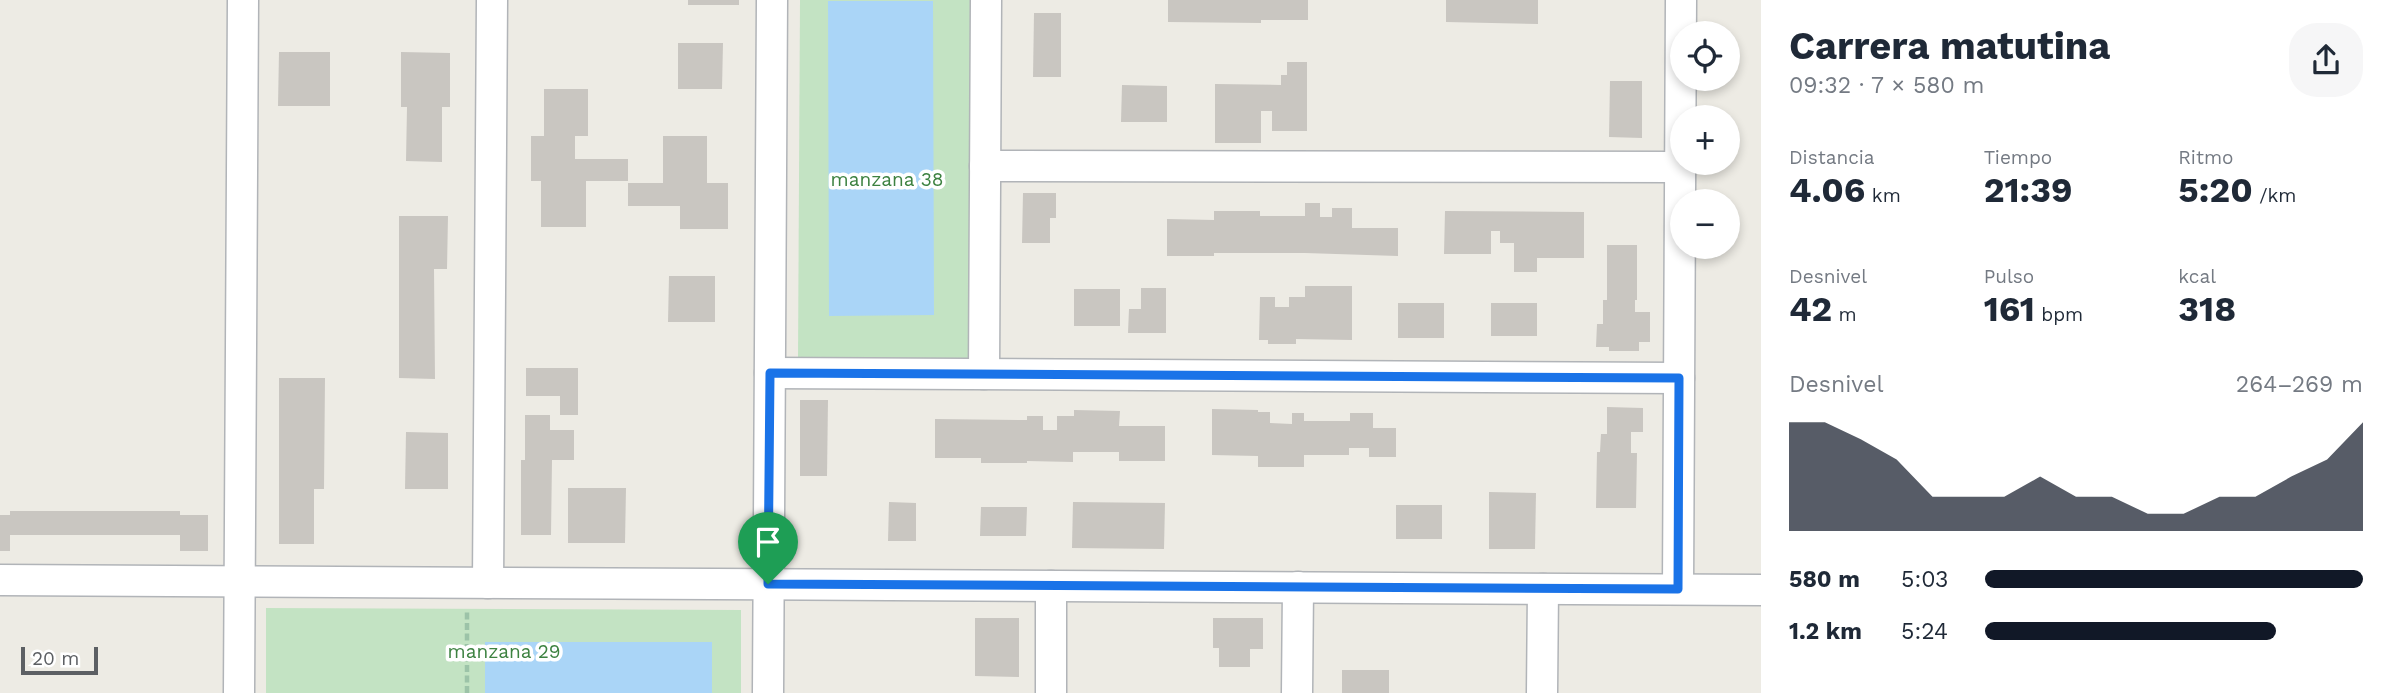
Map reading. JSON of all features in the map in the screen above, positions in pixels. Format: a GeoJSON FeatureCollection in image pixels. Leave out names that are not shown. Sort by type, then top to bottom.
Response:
{"type":"FeatureCollection","features":[{"type":"Feature","properties":{"kind":"street"},"geometry":{"type":"LineString","coordinates":[[239,693],[243,0]]}},
{"type":"Feature","properties":{"kind":"street"},"geometry":{"type":"LineString","coordinates":[[478,583],[492,0]]}},
{"type":"Feature","properties":{"kind":"street"},"geometry":{"type":"LineString","coordinates":[[768,693],[772,0]]}},
{"type":"Feature","properties":{"kind":"street"},"geometry":{"type":"LineString","coordinates":[[984,374],[986,0]]}},
{"type":"Feature","properties":{"kind":"street"},"geometry":{"type":"LineString","coordinates":[[1680,105],[1681,0]]}},
{"type":"Feature","properties":{"kind":"street"},"geometry":{"type":"LineString","coordinates":[[985,166],[1670,167]]}},
{"type":"Feature","properties":{"kind":"street"},"geometry":{"type":"LineString","coordinates":[[1678,589],[1680,175]]}},
{"type":"Feature","properties":{"kind":"street"},"geometry":{"type":"LineString","coordinates":[[770,373],[1679,378]]}},
{"type":"Feature","properties":{"kind":"street"},"geometry":{"type":"LineString","coordinates":[[0,580],[1761,590]]}},
{"type":"Feature","properties":{"kind":"street"},"geometry":{"type":"LineString","coordinates":[[1051,586],[1051,693]]}},
{"type":"Feature","properties":{"kind":"street"},"geometry":{"type":"LineString","coordinates":[[1297,693],[1298,587]]}},
{"type":"Feature","properties":{"kind":"street"},"geometry":{"type":"LineString","coordinates":[[1542,693],[1543,589]]}},
{"type":"Feature","properties":{"kind":"path"},"geometry":{"type":"LineString","coordinates":[[467,693],[478,583]]}},
{"type":"Feature","properties":{"kind":"green space","name":"manzana 38"},"geometry":{"type":"Polygon","coordinates":[[[800,0],[975,0],[973,359],[798,358],[800,0]]]}},
{"type":"Feature","properties":{"kind":"green space","name":"manzana 29"},"geometry":{"type":"Polygon","coordinates":[[[266,608],[741,610],[741,693],[266,693],[266,608]]]}},
{"type":"Feature","properties":{"kind":"water"},"geometry":{"type":"Polygon","coordinates":[[[828,1],[933,1],[934,315],[829,316],[828,1]]]}},
{"type":"Feature","properties":{"kind":"water"},"geometry":{"type":"Polygon","coordinates":[[[485,642],[712,642],[712,693],[485,693],[485,642]]]}},
{"type":"Feature","properties":{"kind":"building"},"geometry":{"type":"Polygon","coordinates":[[[688,0],[739,0],[739,5],[688,5],[688,0]]]}},
{"type":"Feature","properties":{"kind":"building"},"geometry":{"type":"Polygon","coordinates":[[[1168,0],[1308,0],[1308,20],[1261,20],[1261,23],[1168,22],[1168,0]]]}},
{"type":"Feature","properties":{"kind":"building"},"geometry":{"type":"Polygon","coordinates":[[[1446,0],[1538,0],[1538,24],[1446,22],[1446,0]]]}},
{"type":"Feature","properties":{"kind":"building"},"geometry":{"type":"Polygon","coordinates":[[[1034,13],[1061,13],[1061,77],[1033,77],[1034,13]]]}},
{"type":"Feature","properties":{"kind":"building"},"geometry":{"type":"Polygon","coordinates":[[[678,43],[723,43],[722,89],[678,89],[678,43]]]}},
{"type":"Feature","properties":{"kind":"building"},"geometry":{"type":"Polygon","coordinates":[[[279,52],[330,52],[330,106],[278,106],[279,52]]]}},
{"type":"Feature","properties":{"kind":"building"},"geometry":{"type":"Polygon","coordinates":[[[401,52],[450,53],[450,107],[442,107],[442,162],[406,161],[407,107],[401,107],[401,52]]]}},
{"type":"Feature","properties":{"kind":"building"},"geometry":{"type":"Polygon","coordinates":[[[1287,62],[1307,62],[1307,131],[1272,131],[1272,111],[1261,111],[1261,143],[1215,143],[1215,84],[1281,85],[1281,75],[1287,75],[1287,62]]]}},
{"type":"Feature","properties":{"kind":"building"},"geometry":{"type":"Polygon","coordinates":[[[1610,81],[1642,81],[1642,138],[1609,137],[1610,81]]]}},
{"type":"Feature","properties":{"kind":"building"},"geometry":{"type":"Polygon","coordinates":[[[1122,85],[1167,86],[1167,122],[1121,122],[1122,85]]]}},
{"type":"Feature","properties":{"kind":"building"},"geometry":{"type":"Polygon","coordinates":[[[544,89],[588,89],[588,136],[575,136],[575,159],[628,159],[628,181],[586,181],[586,227],[541,227],[541,181],[531,181],[531,136],[544,136],[544,89]]]}},
{"type":"Feature","properties":{"kind":"building"},"geometry":{"type":"Polygon","coordinates":[[[663,136],[707,136],[707,183],[728,183],[728,229],[680,229],[680,206],[628,206],[628,183],[663,183],[663,136]]]}},
{"type":"Feature","properties":{"kind":"building"},"geometry":{"type":"Polygon","coordinates":[[[1023,193],[1056,193],[1056,218],[1050,218],[1050,243],[1022,243],[1023,193]]]}},
{"type":"Feature","properties":{"kind":"building"},"geometry":{"type":"Polygon","coordinates":[[[1305,203],[1320,203],[1320,217],[1332,217],[1332,208],[1352,208],[1352,228],[1398,228],[1398,256],[1214,253],[1214,256],[1167,256],[1167,219],[1214,220],[1214,211],[1260,211],[1260,216],[1305,216],[1305,203]]]}},
{"type":"Feature","properties":{"kind":"building"},"geometry":{"type":"Polygon","coordinates":[[[1445,211],[1584,212],[1584,258],[1537,258],[1537,272],[1514,272],[1514,243],[1500,243],[1500,231],[1491,231],[1491,254],[1444,254],[1445,211]]]}},
{"type":"Feature","properties":{"kind":"building"},"geometry":{"type":"Polygon","coordinates":[[[399,216],[448,216],[447,269],[434,269],[435,379],[399,378],[399,216]]]}},
{"type":"Feature","properties":{"kind":"building"},"geometry":{"type":"Polygon","coordinates":[[[1607,245],[1637,245],[1635,312],[1650,312],[1650,342],[1639,342],[1639,351],[1609,351],[1609,347],[1596,347],[1597,324],[1603,324],[1603,300],[1607,300],[1607,245]]]}},
{"type":"Feature","properties":{"kind":"building"},"geometry":{"type":"Polygon","coordinates":[[[669,276],[715,276],[715,322],[668,322],[669,276]]]}},
{"type":"Feature","properties":{"kind":"building"},"geometry":{"type":"Polygon","coordinates":[[[1305,286],[1352,286],[1352,340],[1296,339],[1296,344],[1268,344],[1268,340],[1259,340],[1260,297],[1275,297],[1275,307],[1289,307],[1289,297],[1305,297],[1305,286]]]}},
{"type":"Feature","properties":{"kind":"building"},"geometry":{"type":"Polygon","coordinates":[[[1141,288],[1166,288],[1166,333],[1128,333],[1129,309],[1141,309],[1141,288]]]}},
{"type":"Feature","properties":{"kind":"building"},"geometry":{"type":"Polygon","coordinates":[[[1074,289],[1120,289],[1120,326],[1074,326],[1074,289]]]}},
{"type":"Feature","properties":{"kind":"building"},"geometry":{"type":"Polygon","coordinates":[[[1398,303],[1444,303],[1444,338],[1398,338],[1398,303]]]}},
{"type":"Feature","properties":{"kind":"building"},"geometry":{"type":"Polygon","coordinates":[[[1491,303],[1537,303],[1537,336],[1491,336],[1491,303]]]}},
{"type":"Feature","properties":{"kind":"building"},"geometry":{"type":"Polygon","coordinates":[[[526,368],[578,368],[578,415],[560,415],[560,396],[526,396],[526,368]]]}},
{"type":"Feature","properties":{"kind":"building"},"geometry":{"type":"Polygon","coordinates":[[[279,378],[325,378],[324,489],[314,489],[314,544],[279,544],[279,378]]]}},
{"type":"Feature","properties":{"kind":"building"},"geometry":{"type":"Polygon","coordinates":[[[800,400],[828,400],[827,476],[800,476],[800,400]]]}},
{"type":"Feature","properties":{"kind":"building"},"geometry":{"type":"Polygon","coordinates":[[[1607,407],[1643,408],[1643,432],[1631,432],[1631,453],[1637,453],[1636,508],[1596,508],[1597,452],[1600,452],[1601,434],[1607,434],[1607,407]]]}},
{"type":"Feature","properties":{"kind":"building"},"geometry":{"type":"Polygon","coordinates":[[[1212,409],[1270,412],[1270,423],[1292,424],[1292,413],[1304,413],[1304,421],[1350,421],[1350,413],[1373,413],[1373,428],[1396,428],[1396,457],[1369,457],[1369,448],[1349,448],[1349,455],[1304,455],[1304,467],[1258,467],[1258,456],[1212,455],[1212,409]]]}},
{"type":"Feature","properties":{"kind":"building"},"geometry":{"type":"Polygon","coordinates":[[[1074,410],[1120,411],[1119,426],[1165,426],[1165,461],[1119,461],[1119,452],[1073,452],[1073,462],[981,463],[981,458],[935,458],[935,419],[1027,420],[1027,416],[1043,416],[1043,430],[1057,430],[1057,416],[1074,416],[1074,410]]]}},
{"type":"Feature","properties":{"kind":"building"},"geometry":{"type":"Polygon","coordinates":[[[525,415],[550,415],[550,430],[574,430],[574,460],[552,460],[551,535],[521,535],[521,460],[525,460],[525,415]]]}},
{"type":"Feature","properties":{"kind":"building"},"geometry":{"type":"Polygon","coordinates":[[[406,432],[448,433],[448,489],[405,489],[406,432]]]}},
{"type":"Feature","properties":{"kind":"building"},"geometry":{"type":"Polygon","coordinates":[[[568,488],[626,488],[625,543],[568,543],[568,488]]]}},
{"type":"Feature","properties":{"kind":"building"},"geometry":{"type":"Polygon","coordinates":[[[1489,492],[1536,493],[1535,549],[1489,549],[1489,492]]]}},
{"type":"Feature","properties":{"kind":"building"},"geometry":{"type":"Polygon","coordinates":[[[889,502],[916,503],[916,541],[888,541],[889,502]]]}},
{"type":"Feature","properties":{"kind":"building"},"geometry":{"type":"Polygon","coordinates":[[[1073,502],[1165,503],[1164,549],[1072,548],[1073,502]]]}},
{"type":"Feature","properties":{"kind":"building"},"geometry":{"type":"Polygon","coordinates":[[[1396,505],[1442,505],[1442,539],[1396,539],[1396,505]]]}},
{"type":"Feature","properties":{"kind":"building"},"geometry":{"type":"Polygon","coordinates":[[[981,507],[1027,507],[1026,536],[980,536],[981,507]]]}},
{"type":"Feature","properties":{"kind":"building"},"geometry":{"type":"Polygon","coordinates":[[[10,511],[180,511],[180,515],[208,515],[208,551],[180,551],[180,535],[10,535],[10,551],[0,551],[0,515],[10,515],[10,511]]]}},
{"type":"Feature","properties":{"kind":"building"},"geometry":{"type":"Polygon","coordinates":[[[975,618],[1019,618],[1019,677],[975,676],[975,618]]]}},
{"type":"Feature","properties":{"kind":"building"},"geometry":{"type":"Polygon","coordinates":[[[1213,618],[1263,618],[1263,649],[1250,649],[1250,667],[1219,667],[1219,648],[1213,648],[1213,618]]]}},
{"type":"Feature","properties":{"kind":"building"},"geometry":{"type":"Polygon","coordinates":[[[1342,670],[1389,670],[1389,693],[1342,693],[1342,670]]]}},
{"type":"Feature","properties":{"kind":"route"},"geometry":{"type":"LineString","coordinates":[[770,373],[1679,378],[1678,589],[768,584],[770,373]]}}]}
